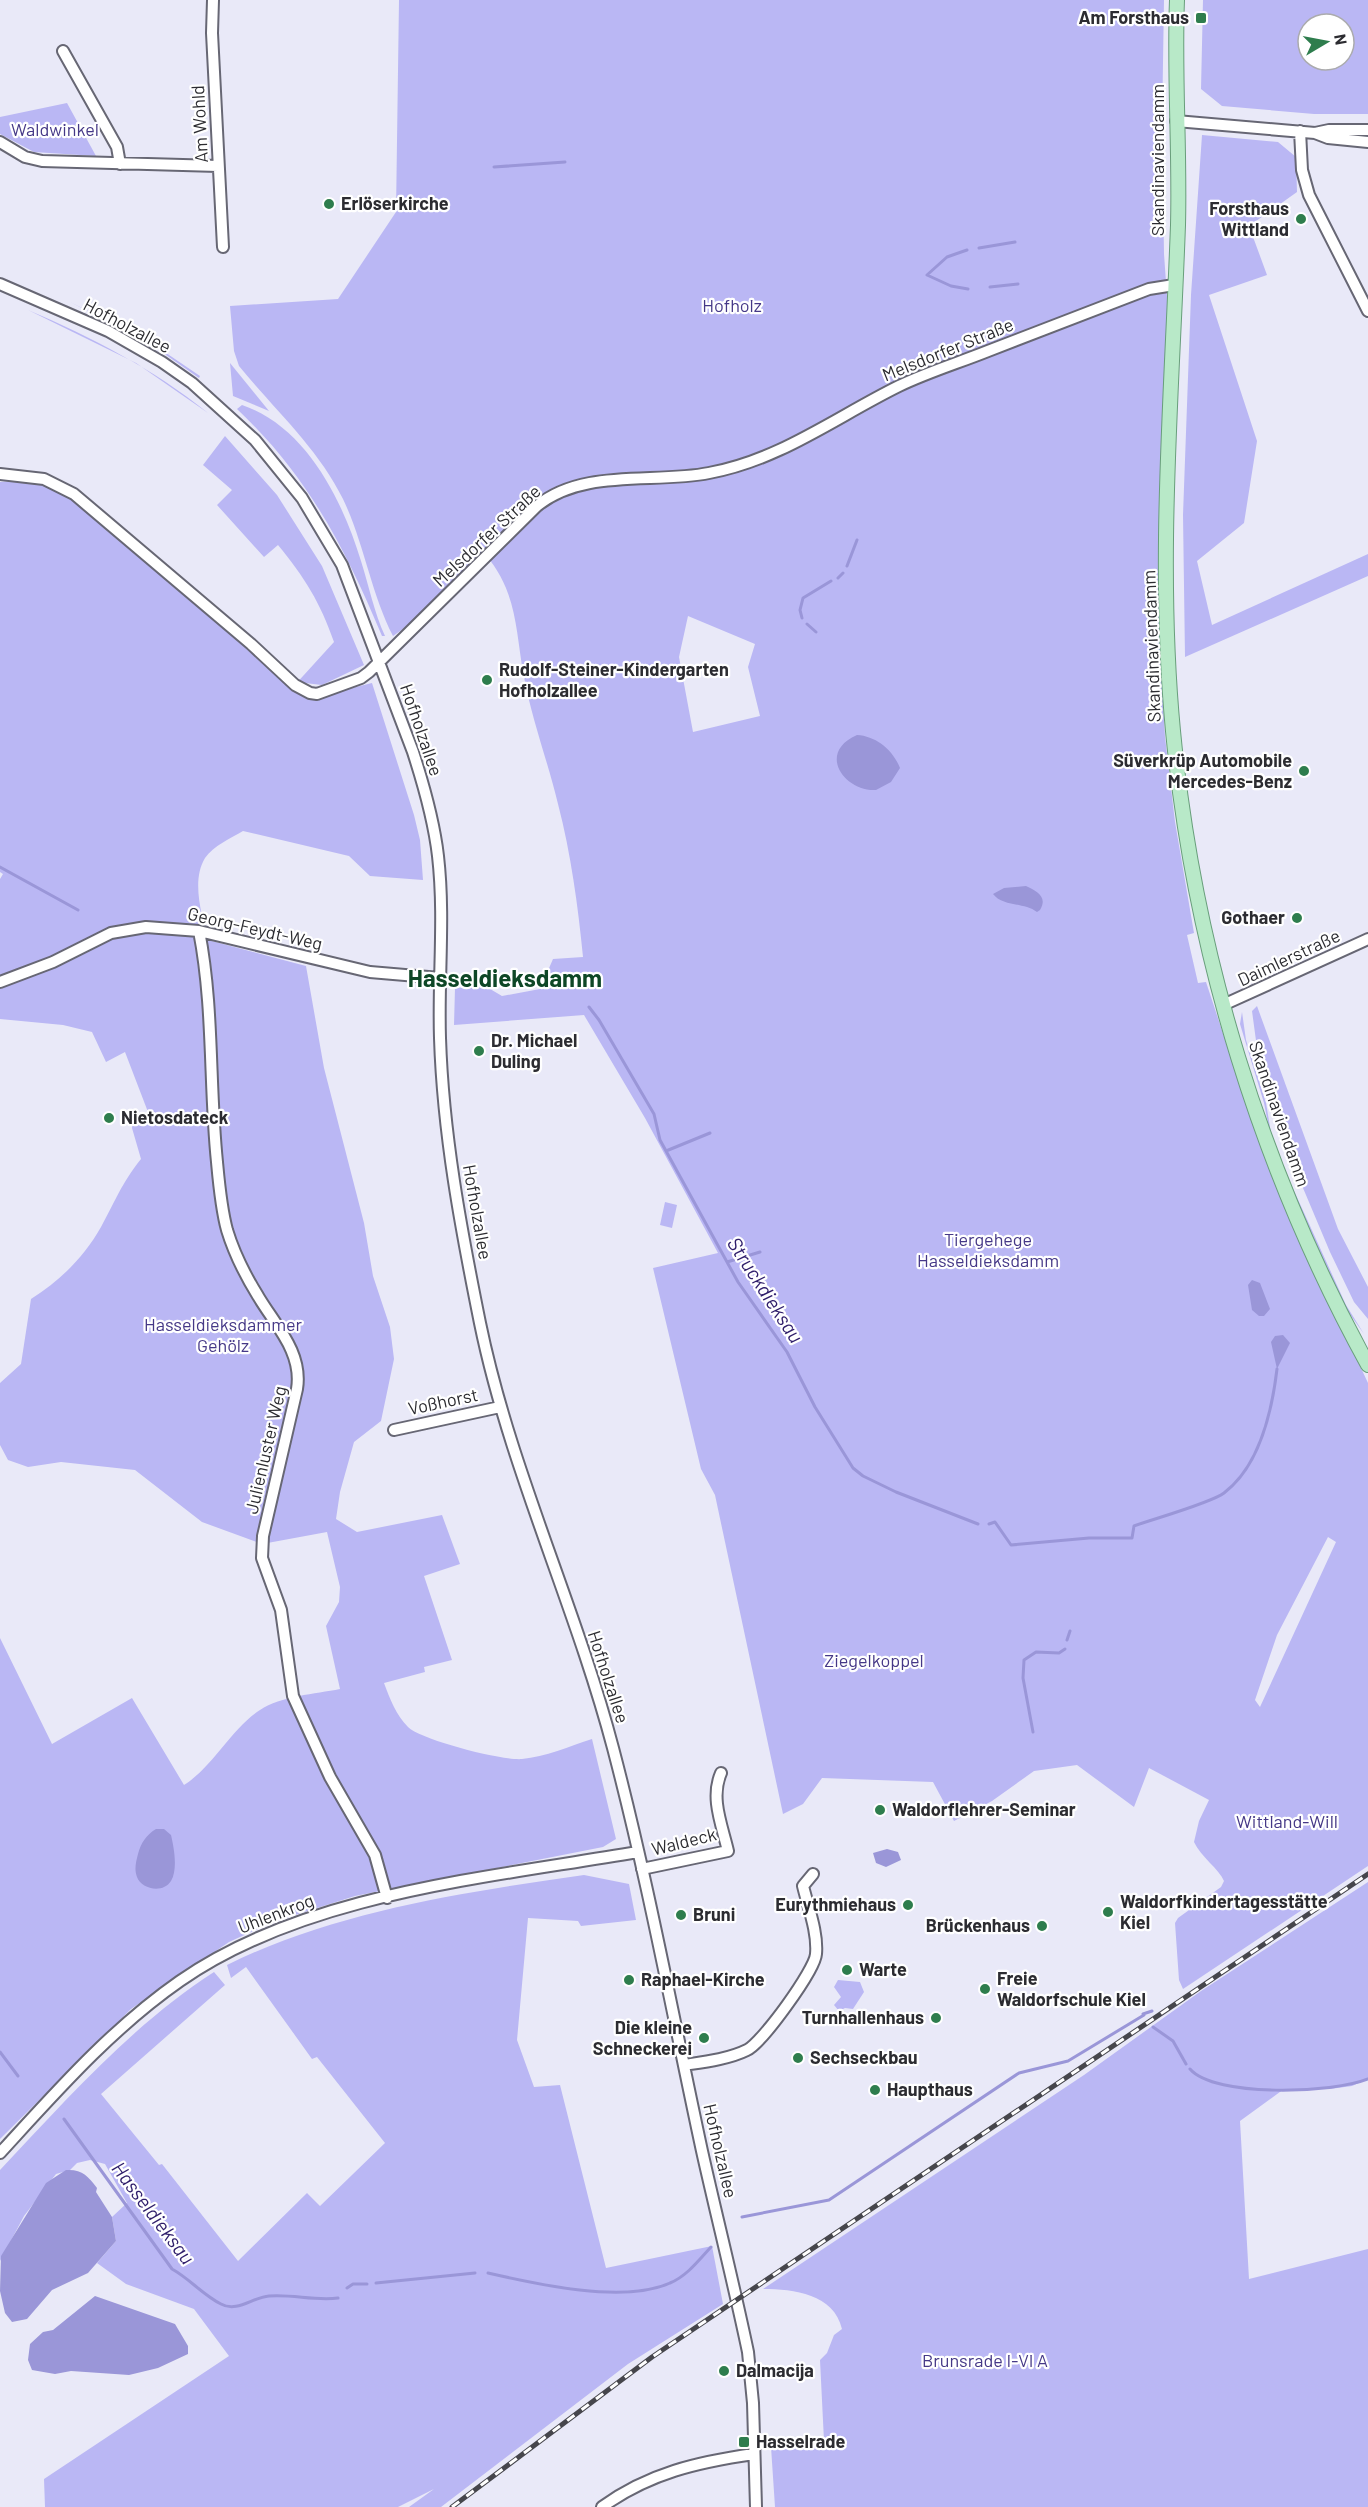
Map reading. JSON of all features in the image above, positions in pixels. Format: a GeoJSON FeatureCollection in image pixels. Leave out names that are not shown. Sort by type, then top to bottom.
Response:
{"type":"FeatureCollection","features":[{"type":"Feature","properties":{"kind":"main road","name":"Skandinaviendamm"},"geometry":{"type":"LineString","coordinates":[[1177,0],[1178,220],[1174,285],[1166,584],[1173,729],[1194,884],[1209,958],[1278,1173],[1306,1240],[1368,1365]]}},
{"type":"Feature","properties":{"kind":"street","name":"Am Wohld"},"geometry":{"type":"LineString","coordinates":[[213,0],[212,33],[223,246]]}},
{"type":"Feature","properties":{"kind":"street"},"geometry":{"type":"LineString","coordinates":[[63,51],[117,147],[120,164]]}},
{"type":"Feature","properties":{"kind":"street"},"geometry":{"type":"LineString","coordinates":[[1176,121],[1315,133],[1329,130],[1368,130]]}},
{"type":"Feature","properties":{"kind":"street"},"geometry":{"type":"LineString","coordinates":[[1300,132],[1302,170],[1309,195],[1368,311]]}},
{"type":"Feature","properties":{"kind":"street"},"geometry":{"type":"LineString","coordinates":[[1315,133],[1328,138],[1368,142]]}},
{"type":"Feature","properties":{"kind":"street"},"geometry":{"type":"LineString","coordinates":[[0,142],[25,157],[42,161],[219,166]]}},
{"type":"Feature","properties":{"kind":"street","name":"Hofholzallee"},"geometry":{"type":"LineString","coordinates":[[0,284],[108,331],[162,362],[192,383],[255,440],[290,482],[327,538],[348,580],[420,773],[435,836],[441,915],[440,1046],[451,1159],[480,1324],[500,1407],[606,1723],[642,1869],[737,2301],[750,2372],[756,2507]]}},
{"type":"Feature","properties":{"kind":"street","name":"Melsdorfer Straße"},"geometry":{"type":"LineString","coordinates":[[0,474],[44,480],[75,494],[252,644],[295,686],[310,693],[323,693],[361,678],[379,663],[537,506],[566,489],[586,483],[695,475],[747,462],[800,441],[898,386],[958,360],[1149,289],[1174,285]]}},
{"type":"Feature","properties":{"kind":"street","name":"Georg-Feydt-Weg"},"geometry":{"type":"LineString","coordinates":[[0,982],[53,962],[111,933],[146,927],[199,931],[370,972],[440,978]]}},
{"type":"Feature","properties":{"kind":"street","name":"Julienluster Weg"},"geometry":{"type":"LineString","coordinates":[[199,931],[207,978],[215,1146],[226,1228],[253,1287],[292,1350],[298,1373],[297,1389],[263,1536],[262,1558],[281,1610],[293,1696],[330,1777],[375,1855],[387,1898]]}},
{"type":"Feature","properties":{"kind":"street","name":"Daimlerstraße"},"geometry":{"type":"LineString","coordinates":[[1223,1005],[1368,939]]}},
{"type":"Feature","properties":{"kind":"street","name":"Voßhorst"},"geometry":{"type":"LineString","coordinates":[[394,1430],[500,1407]]}},
{"type":"Feature","properties":{"kind":"street","name":"Waldeck"},"geometry":{"type":"LineString","coordinates":[[642,1869],[728,1851],[716,1798],[721,1773]]}},
{"type":"Feature","properties":{"kind":"street","name":"Uhlenkrog"},"geometry":{"type":"LineString","coordinates":[[0,2153],[114,2034],[181,1980],[226,1952],[276,1929],[324,1912],[387,1898],[637,1852]]}},
{"type":"Feature","properties":{"kind":"street"},"geometry":{"type":"LineString","coordinates":[[684,2065],[745,2051],[755,2045],[813,1965],[816,1953],[803,1886],[813,1874]]}},
{"type":"Feature","properties":{"kind":"street"},"geometry":{"type":"LineString","coordinates":[[602,2507],[666,2471],[706,2460],[754,2454]]}},
{"type":"Feature","properties":{"kind":"green space"},"geometry":{"type":"Polygon","coordinates":[[[399,0],[1164,0],[1162,125],[1164,254],[1169,324],[1159,514],[1159,638],[1165,737],[1175,822],[1194,933],[1187,935],[1198,983],[1206,982],[1249,1112],[1285,1206],[1368,1383],[1368,1866],[1183,1989],[1179,1980],[1175,1923],[1178,1918],[1221,1887],[1224,1881],[1194,1842],[1199,1821],[1209,1800],[1149,1768],[1134,1807],[1077,1765],[1034,1771],[992,1801],[954,1821],[933,1782],[822,1778],[803,1804],[783,1814],[715,1495],[701,1469],[653,1268],[718,1253],[645,1118],[584,1015],[454,1025],[455,988],[485,986],[502,996],[540,989],[553,959],[583,957],[567,842],[527,693],[514,612],[504,583],[485,554],[410,624],[393,636],[379,603],[357,533],[333,480],[295,430],[239,366],[234,351],[230,306],[338,299],[396,212],[399,0]],[[688,616],[679,657],[693,732],[760,716],[748,667],[755,644],[688,616]],[[1328,1537],[1277,1635],[1255,1700],[1260,1707],[1336,1542],[1328,1537]]]}},
{"type":"Feature","properties":{"kind":"green space"},"geometry":{"type":"Polygon","coordinates":[[[1203,0],[1368,0],[1368,114],[1314,114],[1222,106],[1201,89],[1203,0]]]}},
{"type":"Feature","properties":{"kind":"green space","name":"Waldwinkel"},"geometry":{"type":"Polygon","coordinates":[[[67,103],[96,156],[34,152],[0,134],[0,117],[67,103]]]}},
{"type":"Feature","properties":{"kind":"green space"},"geometry":{"type":"Polygon","coordinates":[[[1202,135],[1278,142],[1296,157],[1297,192],[1249,226],[1267,275],[1209,295],[1257,441],[1244,523],[1197,561],[1212,625],[1368,554],[1368,576],[1185,657],[1183,515],[1191,295],[1202,135]]]}},
{"type":"Feature","properties":{"kind":"green space"},"geometry":{"type":"Polygon","coordinates":[[[70,302],[147,340],[200,376],[199,378],[146,341],[70,302]]]}},
{"type":"Feature","properties":{"kind":"green space"},"geometry":{"type":"Polygon","coordinates":[[[28,310],[99,343],[129,360],[28,310]]]}},
{"type":"Feature","properties":{"kind":"green space"},"geometry":{"type":"Polygon","coordinates":[[[230,363],[269,411],[233,396],[230,363]]]}},
{"type":"Feature","properties":{"kind":"green space"},"geometry":{"type":"Polygon","coordinates":[[[141,367],[187,397],[208,413],[141,367]]]}},
{"type":"Feature","properties":{"kind":"green space"},"geometry":{"type":"Polygon","coordinates":[[[242,405],[265,415],[285,430],[303,448],[332,490],[353,537],[385,636],[382,636],[354,573],[322,515],[284,460],[237,409],[242,405]]]}},
{"type":"Feature","properties":{"kind":"green space","name":"Hasseldieksdammer Gehölz"},"geometry":{"type":"Polygon","coordinates":[[[225,436],[277,495],[322,566],[364,665],[322,685],[305,683],[294,686],[323,695],[372,683],[420,840],[423,880],[370,876],[349,856],[243,831],[208,854],[199,877],[199,899],[208,940],[306,966],[324,1068],[364,1223],[373,1276],[390,1327],[394,1359],[381,1421],[354,1442],[340,1492],[336,1519],[357,1532],[442,1515],[460,1564],[424,1576],[452,1660],[424,1667],[425,1672],[384,1683],[400,1717],[408,1727],[445,1743],[512,1759],[540,1756],[592,1739],[616,1839],[603,1847],[355,1896],[273,1922],[229,1942],[131,2009],[0,2139],[0,1638],[52,1744],[132,1698],[184,1785],[204,1768],[249,1718],[268,1705],[309,1694],[340,1689],[326,1626],[339,1602],[340,1587],[327,1532],[262,1544],[202,1522],[135,1470],[61,1462],[28,1467],[8,1460],[0,1445],[0,1383],[21,1364],[31,1299],[71,1267],[101,1227],[124,1184],[141,1159],[132,1128],[133,1121],[148,1112],[125,1052],[106,1062],[92,1032],[63,1025],[0,1019],[0,879],[3,874],[0,872],[0,482],[19,481],[38,484],[73,499],[293,687],[334,642],[311,591],[278,545],[264,557],[217,505],[232,490],[203,465],[225,436]]]}},
{"type":"Feature","properties":{"kind":"green space"},"geometry":{"type":"Polygon","coordinates":[[[1257,1006],[1338,1229],[1368,1287],[1368,1319],[1354,1302],[1330,1252],[1287,1150],[1257,1048],[1252,1011],[1257,1006]]]}},
{"type":"Feature","properties":{"kind":"green space"},"geometry":{"type":"Polygon","coordinates":[[[1242,1012],[1246,1040],[1266,1103],[1271,1133],[1284,1169],[1270,1133],[1264,1103],[1240,1024],[1242,1012]]]}},
{"type":"Feature","properties":{"kind":"green space"},"geometry":{"type":"Polygon","coordinates":[[[1285,1172],[1346,1305],[1364,1334],[1344,1306],[1310,1234],[1285,1172]]]}},
{"type":"Feature","properties":{"kind":"green space"},"geometry":{"type":"Polygon","coordinates":[[[665,1202],[677,1205],[672,1228],[660,1225],[665,1202]]]}},
{"type":"Feature","properties":{"kind":"green space"},"geometry":{"type":"Polygon","coordinates":[[[584,1875],[629,1884],[636,1920],[581,1926],[578,1921],[528,1918],[517,2040],[534,2087],[560,2085],[606,2268],[712,2246],[723,2304],[628,2364],[441,2507],[409,2507],[434,2489],[398,2507],[45,2507],[44,2479],[229,2356],[194,2309],[126,2284],[97,2263],[116,2241],[112,2217],[127,2203],[105,2164],[90,2160],[77,2163],[70,2170],[56,2174],[24,2216],[0,2261],[0,2170],[101,2064],[128,2039],[155,2015],[214,1972],[225,1985],[101,2094],[159,2165],[162,2164],[238,2261],[307,2193],[320,2206],[385,2143],[317,2057],[312,2059],[246,1967],[231,1978],[227,1965],[269,1946],[356,1917],[447,1897],[584,1875]]]}},
{"type":"Feature","properties":{"kind":"green space","name":"Brunsrade I-VI A"},"geometry":{"type":"Polygon","coordinates":[[[1368,1882],[1368,2079],[1352,2086],[1330,2089],[1284,2089],[1240,2121],[1249,2279],[1368,2249],[1368,2507],[775,2507],[771,2447],[824,2441],[820,2360],[827,2353],[834,2335],[842,2329],[838,2317],[822,2301],[800,2292],[763,2289],[1084,2075],[1201,1991],[1368,1882]]]}},
{"type":"Feature","properties":{"kind":"green space"},"geometry":{"type":"Polygon","coordinates":[[[838,1980],[860,1982],[864,1992],[853,2009],[845,2008],[839,2011],[834,2005],[841,1997],[834,1987],[838,1980]]]}},
{"type":"Feature","properties":{"kind":"shaded area"},"geometry":{"type":"Polygon","coordinates":[[[857,735],[871,738],[883,745],[893,755],[900,768],[891,782],[876,790],[854,785],[840,770],[837,761],[838,751],[857,735]]]}},
{"type":"Feature","properties":{"kind":"shaded area"},"geometry":{"type":"Polygon","coordinates":[[[1026,886],[1042,898],[1042,905],[1037,912],[1002,901],[993,894],[1004,888],[1026,886]]]}},
{"type":"Feature","properties":{"kind":"shaded area"},"geometry":{"type":"Polygon","coordinates":[[[1252,1280],[1260,1283],[1270,1309],[1264,1316],[1259,1316],[1252,1310],[1248,1285],[1252,1280]]]}},
{"type":"Feature","properties":{"kind":"shaded area"},"geometry":{"type":"Polygon","coordinates":[[[1283,1335],[1290,1343],[1277,1369],[1271,1342],[1275,1336],[1283,1335]]]}},
{"type":"Feature","properties":{"kind":"shaded area"},"geometry":{"type":"Polygon","coordinates":[[[156,1829],[164,1829],[171,1835],[175,1858],[171,1881],[158,1889],[143,1885],[137,1877],[135,1868],[142,1843],[156,1829]]]}},
{"type":"Feature","properties":{"kind":"shaded area"},"geometry":{"type":"Polygon","coordinates":[[[887,1849],[898,1852],[901,1860],[886,1867],[876,1863],[873,1853],[887,1849]]]}},
{"type":"Feature","properties":{"kind":"shaded area"},"geometry":{"type":"Polygon","coordinates":[[[66,2170],[84,2174],[97,2188],[96,2192],[112,2217],[116,2241],[88,2273],[52,2290],[27,2319],[12,2322],[5,2313],[0,2291],[1,2256],[46,2183],[66,2170]]]}},
{"type":"Feature","properties":{"kind":"shaded area"},"geometry":{"type":"Polygon","coordinates":[[[95,2296],[175,2324],[188,2346],[188,2354],[158,2368],[129,2375],[71,2371],[55,2374],[32,2370],[28,2360],[30,2344],[43,2332],[53,2330],[95,2296]]]}},
{"type":"Feature","properties":{"kind":"waterway"},"geometry":{"type":"LineString","coordinates":[[494,167],[565,162]]}},
{"type":"Feature","properties":{"kind":"waterway"},"geometry":{"type":"LineString","coordinates":[[979,248],[1015,242]]}},
{"type":"Feature","properties":{"kind":"waterway"},"geometry":{"type":"LineString","coordinates":[[967,250],[947,257],[927,275],[951,286],[968,289]]}},
{"type":"Feature","properties":{"kind":"waterway"},"geometry":{"type":"LineString","coordinates":[[990,287],[1018,284]]}},
{"type":"Feature","properties":{"kind":"waterway"},"geometry":{"type":"LineString","coordinates":[[847,566],[857,540]]}},
{"type":"Feature","properties":{"kind":"waterway"},"geometry":{"type":"LineString","coordinates":[[838,578],[843,573]]}},
{"type":"Feature","properties":{"kind":"waterway"},"geometry":{"type":"LineString","coordinates":[[802,618],[800,610],[803,598],[831,581]]}},
{"type":"Feature","properties":{"kind":"waterway"},"geometry":{"type":"LineString","coordinates":[[807,624],[816,632]]}},
{"type":"Feature","properties":{"kind":"waterway","name":"Struckdieksau"},"geometry":{"type":"LineString","coordinates":[[0,867],[78,910]]}},
{"type":"Feature","properties":{"kind":"waterway","name":"Struckdieksau"},"geometry":{"type":"LineString","coordinates":[[589,1007],[654,1114],[660,1140],[738,1282],[787,1352],[815,1407],[853,1468],[863,1476],[896,1492],[978,1524]]}},
{"type":"Feature","properties":{"kind":"waterway"},"geometry":{"type":"LineString","coordinates":[[666,1151],[710,1133]]}},
{"type":"Feature","properties":{"kind":"waterway"},"geometry":{"type":"LineString","coordinates":[[727,1262],[760,1252]]}},
{"type":"Feature","properties":{"kind":"waterway","name":"Struckdieksau"},"geometry":{"type":"LineString","coordinates":[[989,1524],[995,1522],[1011,1545],[1089,1538],[1132,1538],[1134,1526],[1217,1497],[1236,1482],[1255,1453],[1268,1420],[1277,1369]]}},
{"type":"Feature","properties":{"kind":"waterway"},"geometry":{"type":"LineString","coordinates":[[1067,1640],[1070,1631]]}},
{"type":"Feature","properties":{"kind":"waterway"},"geometry":{"type":"LineString","coordinates":[[1033,1732],[1023,1678],[1024,1660],[1036,1652],[1059,1653],[1065,1649]]}},
{"type":"Feature","properties":{"kind":"waterway"},"geometry":{"type":"LineString","coordinates":[[1143,2014],[1152,2011]]}},
{"type":"Feature","properties":{"kind":"waterway"},"geometry":{"type":"LineString","coordinates":[[742,2217],[829,2200],[1019,2073],[1068,2061],[1144,2015]]}},
{"type":"Feature","properties":{"kind":"waterway"},"geometry":{"type":"LineString","coordinates":[[1153,2027],[1173,2041],[1186,2064]]}},
{"type":"Feature","properties":{"kind":"waterway","name":"Hasseldieksau"},"geometry":{"type":"LineString","coordinates":[[0,2052],[18,2076]]}},
{"type":"Feature","properties":{"kind":"waterway"},"geometry":{"type":"LineString","coordinates":[[1190,2069],[1203,2078],[1224,2085],[1248,2089],[1303,2090],[1352,2084],[1368,2079]]}},
{"type":"Feature","properties":{"kind":"waterway","name":"Hasseldieksau"},"geometry":{"type":"LineString","coordinates":[[64,2119],[172,2269],[214,2300],[233,2307],[269,2296],[338,2298]]}},
{"type":"Feature","properties":{"kind":"waterway","name":"Hasseldieksau"},"geometry":{"type":"LineString","coordinates":[[488,2273],[555,2287],[629,2292],[651,2289],[676,2280],[711,2247]]}},
{"type":"Feature","properties":{"kind":"waterway","name":"Hasseldieksau"},"geometry":{"type":"LineString","coordinates":[[376,2283],[475,2273]]}},
{"type":"Feature","properties":{"kind":"waterway","name":"Hasseldieksau"},"geometry":{"type":"LineString","coordinates":[[347,2288],[353,2284],[367,2284]]}},
{"type":"Feature","properties":{"kind":"railway"},"geometry":{"type":"LineString","coordinates":[[452,2507],[652,2357],[1368,1874]]}},
{"type":"Feature","properties":{"kind":"place","name":"Am Forsthaus"},"geometry":{"type":"Point","coordinates":[1201,18]}},
{"type":"Feature","properties":{"kind":"place","name":"Erlöserkirche"},"geometry":{"type":"Point","coordinates":[329,204]}},
{"type":"Feature","properties":{"kind":"place","name":"Forsthaus Wittland"},"geometry":{"type":"Point","coordinates":[1301,219]}},
{"type":"Feature","properties":{"kind":"place","name":"Rudolf-Steiner-Kindergarten Hofholzallee"},"geometry":{"type":"Point","coordinates":[487,680]}},
{"type":"Feature","properties":{"kind":"place","name":"Süverkrüp Automobile Mercedes-Benz"},"geometry":{"type":"Point","coordinates":[1304,771]}},
{"type":"Feature","properties":{"kind":"place","name":"Gothaer"},"geometry":{"type":"Point","coordinates":[1297,918]}},
{"type":"Feature","properties":{"kind":"place","name":"Dr. Michael Duling"},"geometry":{"type":"Point","coordinates":[479,1051]}},
{"type":"Feature","properties":{"kind":"place","name":"Nietosdateck"},"geometry":{"type":"Point","coordinates":[109,1118]}},
{"type":"Feature","properties":{"kind":"place","name":"Waldorflehrer-Seminar"},"geometry":{"type":"Point","coordinates":[880,1810]}},
{"type":"Feature","properties":{"kind":"place","name":"Eurythmiehaus"},"geometry":{"type":"Point","coordinates":[908,1905]}},
{"type":"Feature","properties":{"kind":"place","name":"Waldorfkindertagesstätte Kiel"},"geometry":{"type":"Point","coordinates":[1108,1912]}},
{"type":"Feature","properties":{"kind":"place","name":"Bruni"},"geometry":{"type":"Point","coordinates":[681,1915]}},
{"type":"Feature","properties":{"kind":"place","name":"Brückenhaus"},"geometry":{"type":"Point","coordinates":[1042,1926]}},
{"type":"Feature","properties":{"kind":"place","name":"Warte"},"geometry":{"type":"Point","coordinates":[847,1970]}},
{"type":"Feature","properties":{"kind":"place","name":"Raphael-Kirche"},"geometry":{"type":"Point","coordinates":[629,1980]}},
{"type":"Feature","properties":{"kind":"place","name":"Freie Waldorfschule Kiel"},"geometry":{"type":"Point","coordinates":[985,1989]}},
{"type":"Feature","properties":{"kind":"place","name":"Turnhallenhaus"},"geometry":{"type":"Point","coordinates":[936,2018]}},
{"type":"Feature","properties":{"kind":"place","name":"Die kleine Schneckerei"},"geometry":{"type":"Point","coordinates":[704,2038]}},
{"type":"Feature","properties":{"kind":"place","name":"Sechseckbau"},"geometry":{"type":"Point","coordinates":[798,2058]}},
{"type":"Feature","properties":{"kind":"place","name":"Haupthaus"},"geometry":{"type":"Point","coordinates":[875,2090]}},
{"type":"Feature","properties":{"kind":"place","name":"Dalmacija"},"geometry":{"type":"Point","coordinates":[724,2371]}},
{"type":"Feature","properties":{"kind":"place","name":"Hasselrade"},"geometry":{"type":"Point","coordinates":[744,2442]}},
{"type":"Feature","properties":{"kind":"district","name":"Hasseldieksdamm"},"geometry":{"type":"Point","coordinates":[505,979]}},
{"type":"Feature","properties":{"kind":"park label","name":"Hofholz"},"geometry":{"type":"Point","coordinates":[732,306]}},
{"type":"Feature","properties":{"kind":"park label","name":"Tiergehege Hasseldieksdamm"},"geometry":{"type":"Point","coordinates":[988,1250]}},
{"type":"Feature","properties":{"kind":"park label","name":"Ziegelkoppel"},"geometry":{"type":"Point","coordinates":[874,1661]}},
{"type":"Feature","properties":{"kind":"park label","name":"Wittland-Will"},"geometry":{"type":"Point","coordinates":[1287,1822]}}]}
